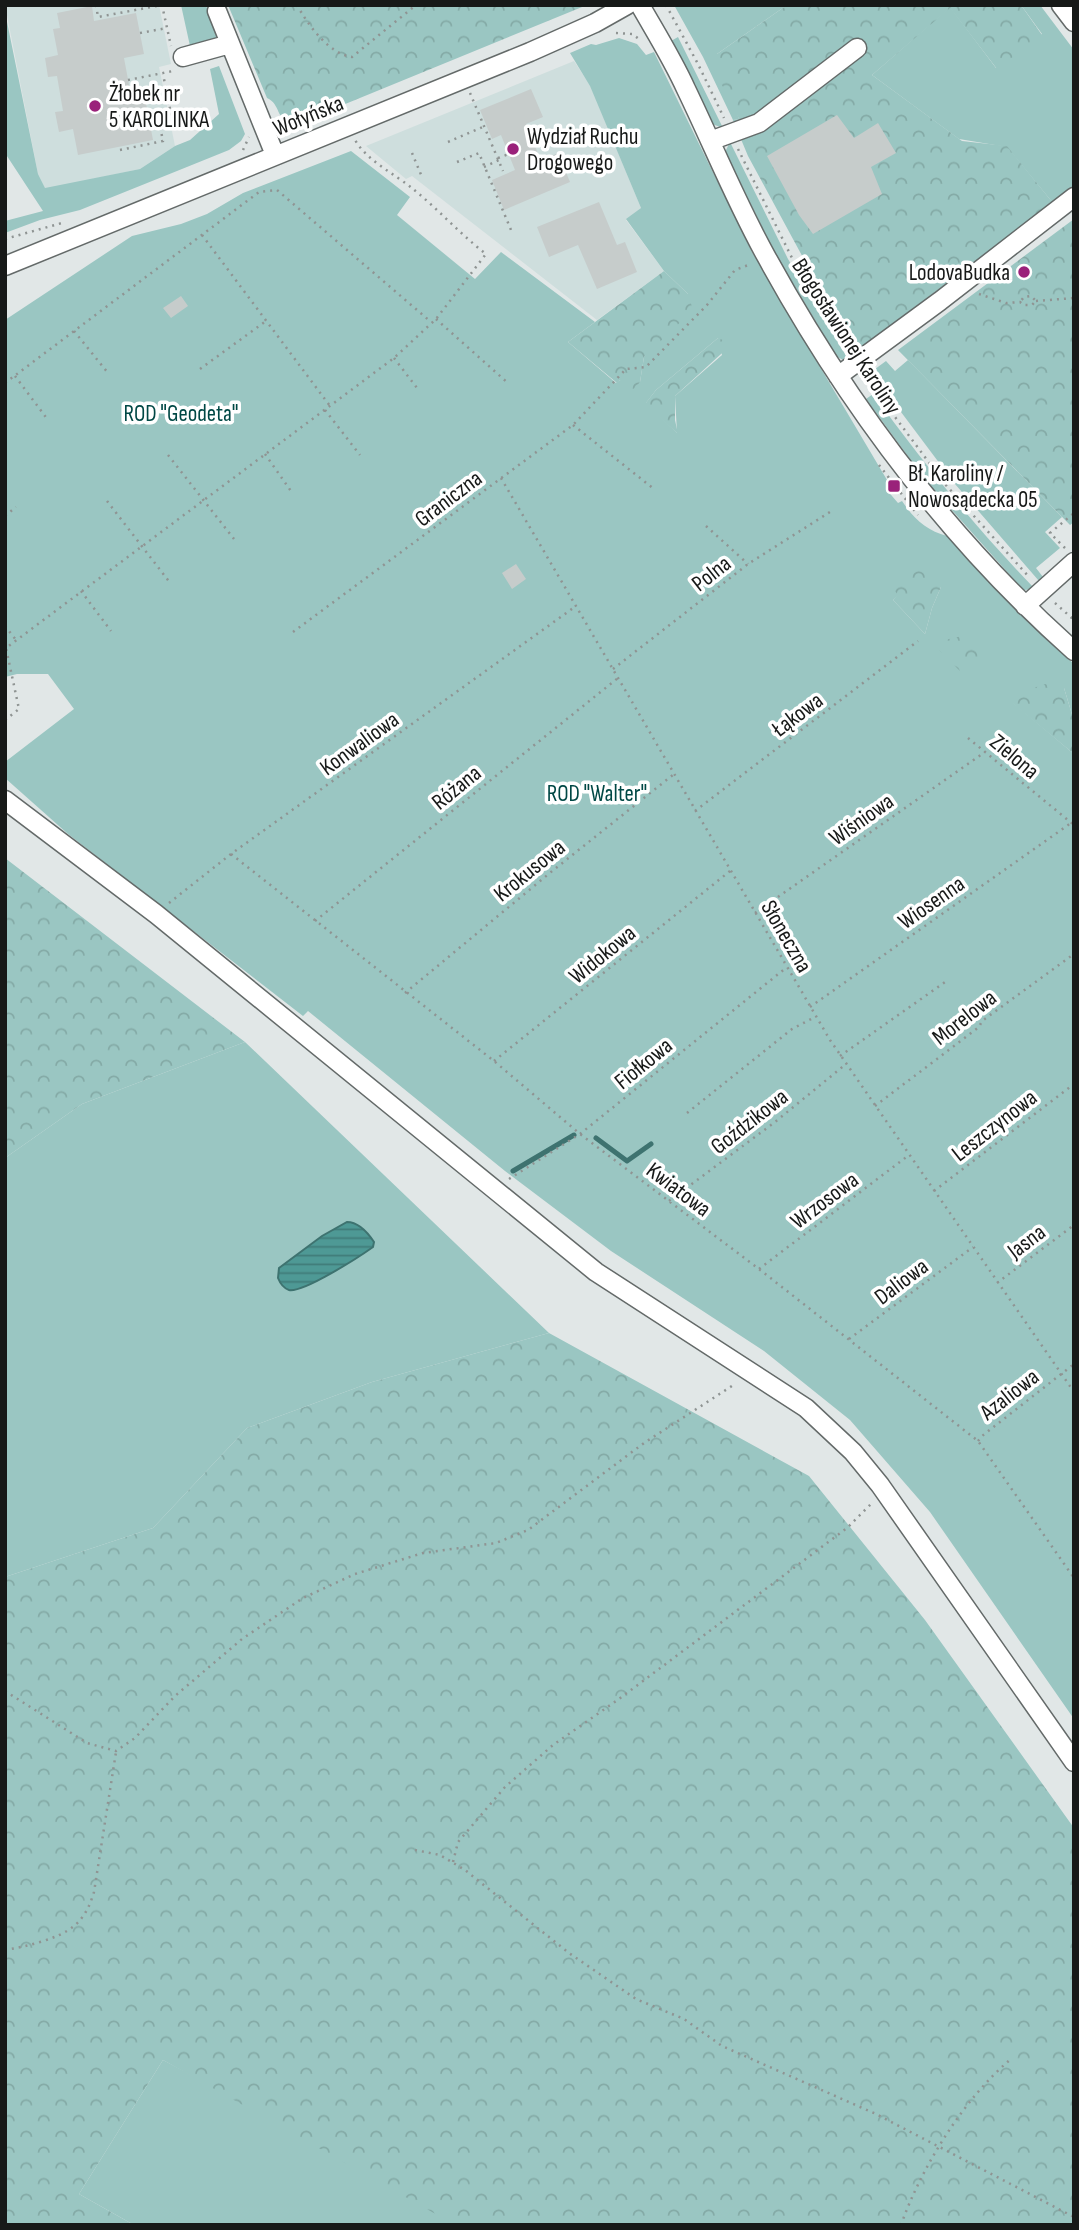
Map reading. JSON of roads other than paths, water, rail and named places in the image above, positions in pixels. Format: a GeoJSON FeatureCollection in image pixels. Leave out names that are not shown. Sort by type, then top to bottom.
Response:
{"type":"FeatureCollection","features":[{"type":"Feature","properties":{"kind":"street","name":"Wołyńska"},"geometry":{"type":"LineString","coordinates":[[5,266],[530,52],[595,23],[627,5]]}},
{"type":"Feature","properties":{"kind":"street","name":"Błogosławionej Karoliny"},"geometry":{"type":"LineString","coordinates":[[640,5],[685,87],[766,256],[838,376],[928,498],[1025,606],[1074,652]]}},
{"type":"Feature","properties":{"kind":"street"},"geometry":{"type":"LineString","coordinates":[[1061,5],[1074,22]]}},
{"type":"Feature","properties":{"kind":"street"},"geometry":{"type":"LineString","coordinates":[[217,11],[275,155]]}},
{"type":"Feature","properties":{"kind":"street"},"geometry":{"type":"LineString","coordinates":[[176,59],[230,44]]}},
{"type":"Feature","properties":{"kind":"street"},"geometry":{"type":"LineString","coordinates":[[710,141],[759,123],[857,48]]}},
{"type":"Feature","properties":{"kind":"street"},"geometry":{"type":"LineString","coordinates":[[838,376],[1074,197]]}},
{"type":"Feature","properties":{"kind":"street"},"geometry":{"type":"LineString","coordinates":[[1025,606],[1066,559]]}},
{"type":"Feature","properties":{"kind":"street"},"geometry":{"type":"LineString","coordinates":[[5,800],[156,914],[596,1272],[806,1408],[853,1452],[884,1491],[1074,1762]]}},
{"type":"Feature","properties":{"kind":"waterway"},"geometry":{"type":"LineString","coordinates":[[513,1171],[574,1135]]}},
{"type":"Feature","properties":{"kind":"waterway"},"geometry":{"type":"LineString","coordinates":[[596,1138],[627,1161],[651,1144]]}},
{"type":"Feature","properties":{"kind":"place","name":"Żłobek nr 5 KAROLINKA"},"geometry":{"type":"Point","coordinates":[95,106]}},
{"type":"Feature","properties":{"kind":"place","name":"Wydział Ruchu Drogowego"},"geometry":{"type":"Point","coordinates":[513,149]}},
{"type":"Feature","properties":{"kind":"place","name":"LodovaBudka"},"geometry":{"type":"Point","coordinates":[1024,272]}},
{"type":"Feature","properties":{"kind":"place","name":"Bł. Karoliny / Nowosądecka 05"},"geometry":{"type":"Point","coordinates":[894,486]}},
{"type":"Feature","properties":{"kind":"park label","name":"ROD \"Geodeta\""},"geometry":{"type":"Point","coordinates":[181,413]}},
{"type":"Feature","properties":{"kind":"park label","name":"ROD \"Walter\""},"geometry":{"type":"Point","coordinates":[597,793]}}]}
